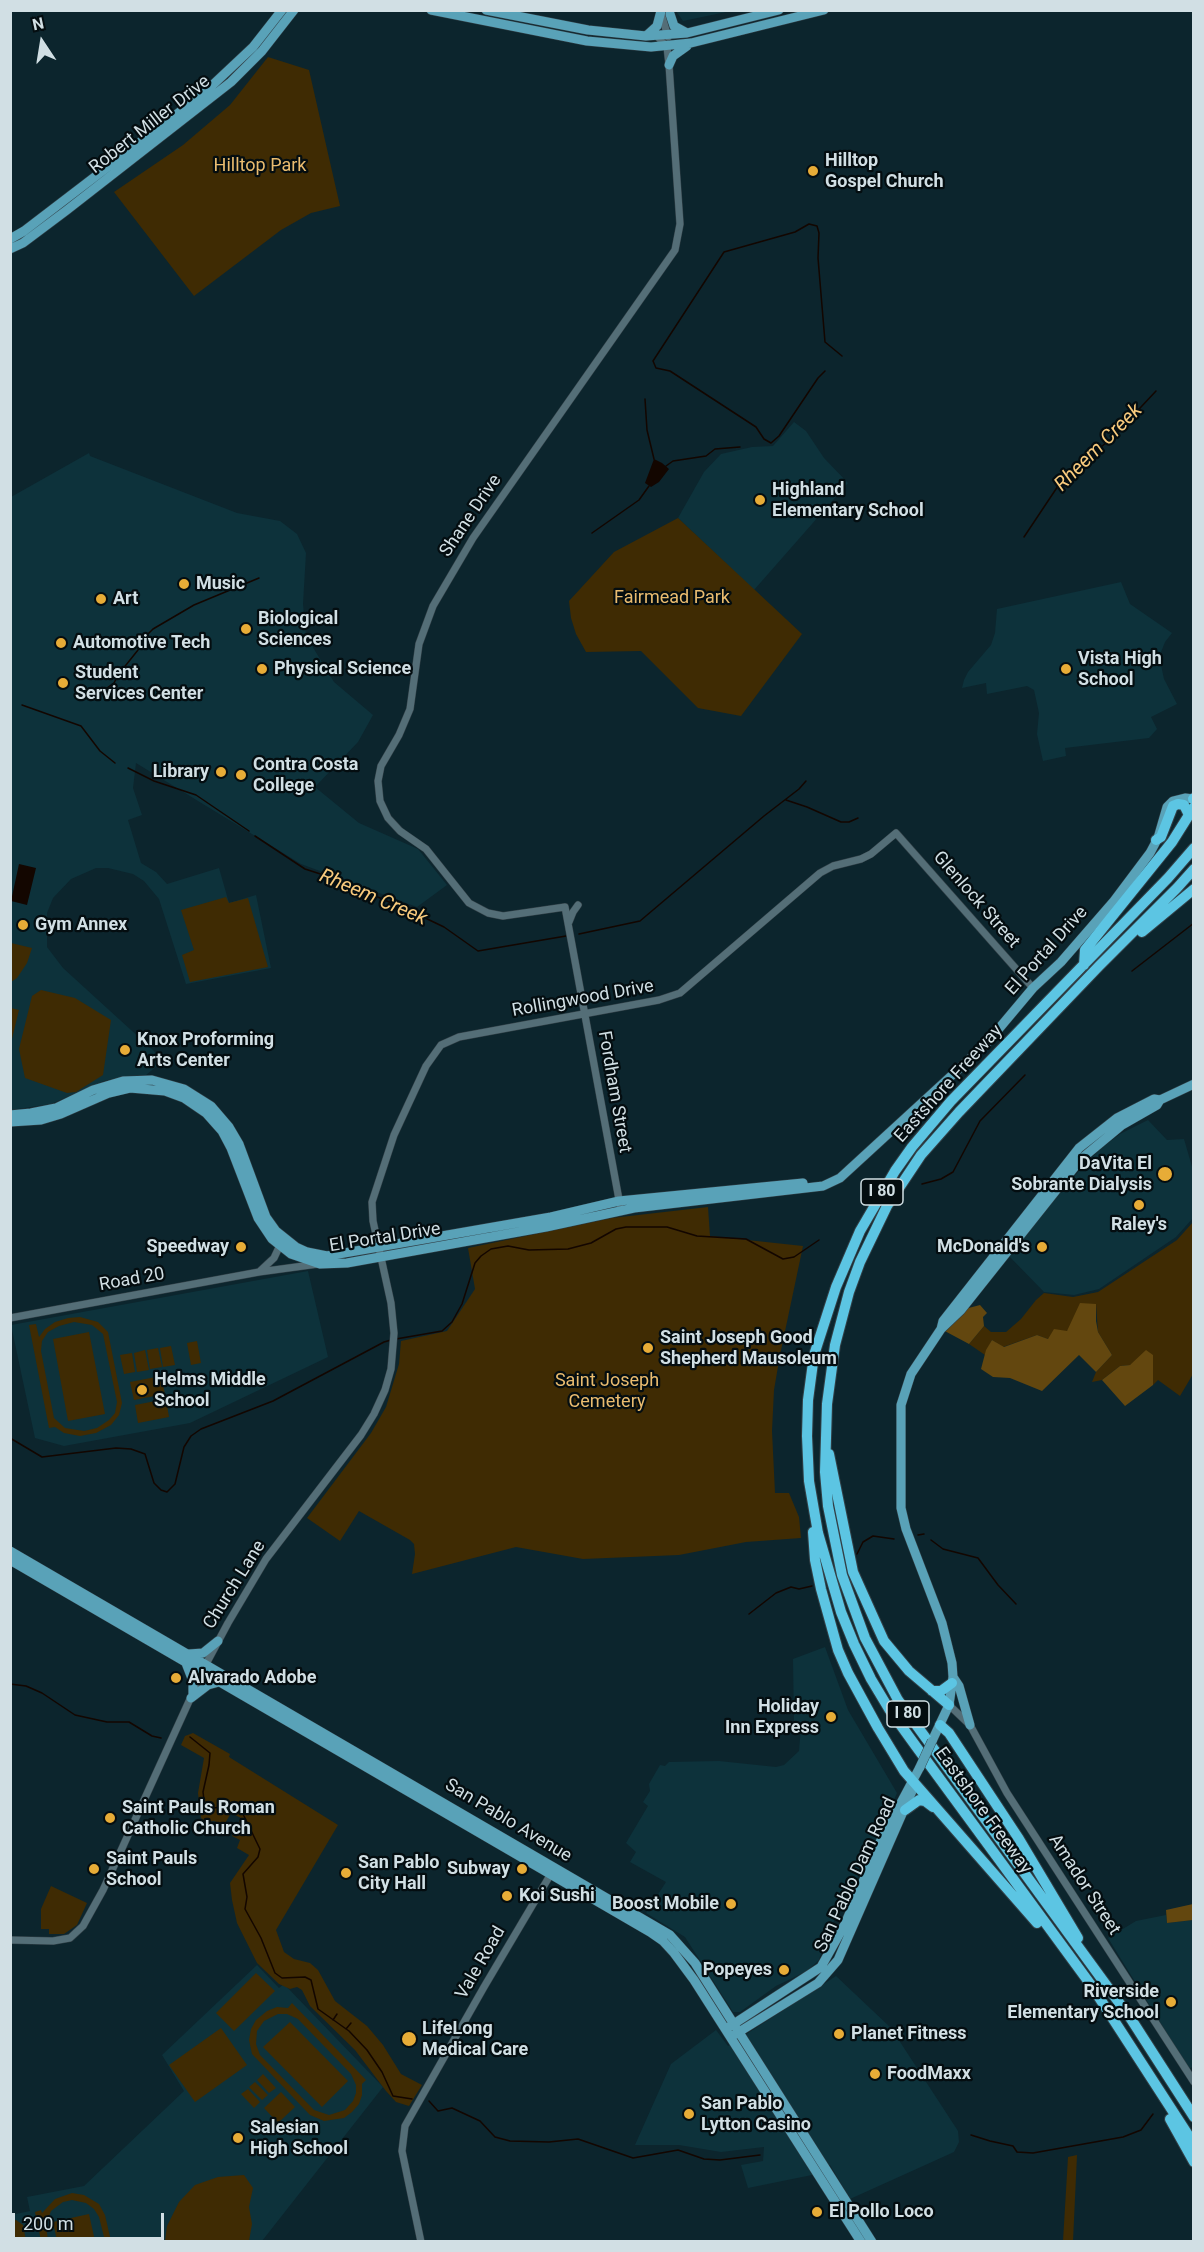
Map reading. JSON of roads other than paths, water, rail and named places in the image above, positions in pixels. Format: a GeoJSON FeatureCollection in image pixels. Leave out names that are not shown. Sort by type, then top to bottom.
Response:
{"type":"FeatureCollection","features":[{"type":"Feature","properties":{"kind":"highway"},"geometry":{"type":"LineString","coordinates":[[1084,965],[1085,950],[1172,842],[1191,811],[1184,805],[1173,806],[1161,837],[1156,840]]}},
{"type":"Feature","properties":{"kind":"highway","name":"Eastshore Freeway"},"geometry":{"type":"LineString","coordinates":[[1194,848],[1168,878],[951,1101],[912,1147],[877,1200],[860,1231],[836,1287],[814,1355],[808,1400],[809,1481],[818,1533],[831,1581],[854,1644],[871,1679],[889,1709],[1092,1985],[1194,2144]]}},
{"type":"Feature","properties":{"kind":"highway","name":"Eastshore Freeway"},"geometry":{"type":"LineString","coordinates":[[1194,869],[946,1126],[921,1155],[888,1206],[860,1262],[842,1317],[830,1378],[825,1436],[825,1472],[834,1538],[842,1575],[865,1638],[898,1700],[1131,2019],[1194,2118]]}},
{"type":"Feature","properties":{"kind":"highway"},"geometry":{"type":"LineString","coordinates":[[1099,966],[1194,889]]}},
{"type":"Feature","properties":{"kind":"highway"},"geometry":{"type":"LineString","coordinates":[[825,1436],[845,1538],[853,1572],[860,1589],[884,1641],[898,1661],[949,1705]]}},
{"type":"Feature","properties":{"kind":"highway"},"geometry":{"type":"LineString","coordinates":[[809,1481],[815,1560],[828,1619],[838,1650],[852,1681],[878,1728],[897,1761],[912,1780],[1092,1985]]}},
{"type":"Feature","properties":{"kind":"highway"},"geometry":{"type":"LineString","coordinates":[[932,1691],[941,1691],[952,1680]]}},
{"type":"Feature","properties":{"kind":"highway"},"geometry":{"type":"LineString","coordinates":[[940,1725],[949,1733],[1028,1854],[1077,1933],[1083,1952]]}},
{"type":"Feature","properties":{"kind":"highway"},"geometry":{"type":"LineString","coordinates":[[905,1810],[919,1800],[925,1801],[943,1815]]}},
{"type":"Feature","properties":{"kind":"highway"},"geometry":{"type":"LineString","coordinates":[[1148,2073],[1194,2162]]}},
{"type":"Feature","properties":{"kind":"main road","name":"Robert Miller Drive"},"geometry":{"type":"LineString","coordinates":[[10,239],[24,231],[203,94],[253,47],[282,10]]}},
{"type":"Feature","properties":{"kind":"main road","name":"Robert Miller Drive"},"geometry":{"type":"LineString","coordinates":[[10,249],[22,243],[67,210],[231,82],[262,51],[294,10]]}},
{"type":"Feature","properties":{"kind":"main road"},"geometry":{"type":"LineString","coordinates":[[430,10],[586,41],[651,47],[663,40],[687,33],[779,10]]}},
{"type":"Feature","properties":{"kind":"main road"},"geometry":{"type":"LineString","coordinates":[[486,10],[588,30],[691,43],[824,10]]}},
{"type":"Feature","properties":{"kind":"main road"},"geometry":{"type":"LineString","coordinates":[[663,40],[657,26],[665,12],[674,26],[687,33]]}},
{"type":"Feature","properties":{"kind":"main road"},"geometry":{"type":"LineString","coordinates":[[669,65],[673,56],[691,43]]}},
{"type":"Feature","properties":{"kind":"main road","name":"El Portal Drive"},"geometry":{"type":"LineString","coordinates":[[10,1122],[41,1120],[61,1114],[109,1093],[130,1088],[165,1091],[184,1098],[206,1113],[222,1131],[231,1148],[258,1218],[291,1254],[320,1264],[347,1263],[379,1253],[551,1216],[807,1183],[838,1175],[946,1083],[986,1044],[1033,988],[1061,962],[1099,920],[1150,853],[1167,807],[1173,801],[1193,799]]}},
{"type":"Feature","properties":{"kind":"main road","name":"El Portal Drive"},"geometry":{"type":"LineString","coordinates":[[10,1115],[56,1108],[93,1090],[123,1081],[152,1080],[184,1089],[211,1106],[229,1127],[239,1144],[266,1217],[281,1242],[307,1252],[327,1256],[379,1253]]}},
{"type":"Feature","properties":{"kind":"main road","name":"San Pablo Dam Road"},"geometry":{"type":"LineString","coordinates":[[750,2019],[778,1996],[821,1967],[835,1944],[880,1842],[920,1767],[949,1705],[952,1680],[949,1646],[906,1529],[900,1489],[901,1405],[911,1374],[941,1329],[943,1321],[1079,1148],[1117,1118],[1154,1099],[1160,1100],[1194,1084]]}},
{"type":"Feature","properties":{"kind":"main road","name":"San Pablo Avenue"},"geometry":{"type":"LineString","coordinates":[[10,1551],[159,1638],[186,1658]]}},
{"type":"Feature","properties":{"kind":"main road","name":"San Pablo Avenue"},"geometry":{"type":"LineString","coordinates":[[10,1560],[128,1629],[295,1716],[553,1871],[663,1941],[675,1953],[753,2055],[861,2241]]}},
{"type":"Feature","properties":{"kind":"main road"},"geometry":{"type":"LineString","coordinates":[[128,1629],[132,1628],[152,1639],[159,1638]]}},
{"type":"Feature","properties":{"kind":"main road"},"geometry":{"type":"LineString","coordinates":[[192,1695],[193,1681],[186,1658],[203,1653],[218,1641]]}},
{"type":"Feature","properties":{"kind":"main road","name":"San Pablo Avenue"},"geometry":{"type":"LineString","coordinates":[[204,1668],[219,1682],[265,1709],[553,1871],[664,1930],[694,1963],[820,2178],[833,2190]]}},
{"type":"Feature","properties":{"kind":"main road"},"geometry":{"type":"LineString","coordinates":[[952,1680],[959,1686],[970,1725]]}},
{"type":"Feature","properties":{"kind":"main road"},"geometry":{"type":"LineString","coordinates":[[192,1695],[208,1685],[219,1682]]}},
{"type":"Feature","properties":{"kind":"main road"},"geometry":{"type":"LineString","coordinates":[[265,1709],[268,1707],[289,1717],[295,1716]]}},
{"type":"Feature","properties":{"kind":"main road","name":"San Pablo Dam Road"},"geometry":{"type":"LineString","coordinates":[[731,2028],[768,2014],[818,1983],[838,1960],[913,1791],[912,1780]]}},
{"type":"Feature","properties":{"kind":"main road"},"geometry":{"type":"LineString","coordinates":[[639,1925],[651,1923]]}},
{"type":"Feature","properties":{"kind":"main road"},"geometry":{"type":"LineString","coordinates":[[791,1999],[790,1993],[805,1983],[806,1978]]}},
{"type":"Feature","properties":{"kind":"main road"},"geometry":{"type":"LineString","coordinates":[[768,2014],[779,2001],[778,1996]]}},
{"type":"Feature","properties":{"kind":"main road"},"geometry":{"type":"LineString","coordinates":[[731,2028],[734,2018],[750,2019],[748,2037],[754,2049],[753,2055]]}},
{"type":"Feature","properties":{"kind":"main road"},"geometry":{"type":"LineString","coordinates":[[833,2190],[841,2203],[849,2205],[872,2241]]}},
{"type":"Feature","properties":{"kind":"street","name":"Shane Drive"},"geometry":{"type":"LineString","coordinates":[[565,907],[503,916],[488,913],[469,903],[426,849],[400,831],[388,818],[380,801],[379,774],[410,709],[420,638],[437,598],[472,538],[675,250],[680,224],[669,65],[663,40],[665,12]]}},
{"type":"Feature","properties":{"kind":"street","name":"Glenlock Street"},"geometry":{"type":"LineString","coordinates":[[896,833],[1033,988]]}},
{"type":"Feature","properties":{"kind":"street","name":"Rollingwood Drive"},"geometry":{"type":"LineString","coordinates":[[379,1253],[371,1212],[373,1195],[394,1135],[431,1057],[441,1045],[459,1036],[659,1000],[680,993],[820,873],[833,866],[872,854],[896,833]]}},
{"type":"Feature","properties":{"kind":"street"},"geometry":{"type":"LineString","coordinates":[[568,924],[578,905]]}},
{"type":"Feature","properties":{"kind":"street","name":"Fordham Street"},"geometry":{"type":"LineString","coordinates":[[565,907],[620,1206]]}},
{"type":"Feature","properties":{"kind":"street"},"geometry":{"type":"LineString","coordinates":[[259,1272],[267,1266],[281,1242]]}},
{"type":"Feature","properties":{"kind":"street","name":"Church Lane"},"geometry":{"type":"LineString","coordinates":[[10,1940],[53,1941],[70,1938],[83,1926],[94,1910],[218,1641],[266,1559],[370,1421],[385,1390],[394,1350],[391,1304],[379,1253]]}},
{"type":"Feature","properties":{"kind":"street","name":"Road 20"},"geometry":{"type":"LineString","coordinates":[[10,1318],[259,1272],[320,1264]]}},
{"type":"Feature","properties":{"kind":"street","name":"Amador Street"},"geometry":{"type":"LineString","coordinates":[[949,1705],[970,1725],[1007,1793],[1194,2082]]}},
{"type":"Feature","properties":{"kind":"street","name":"Vale Road"},"geometry":{"type":"LineString","coordinates":[[421,2241],[402,2151],[405,2126],[553,1871]]}},
{"type":"Feature","properties":{"kind":"waterway"},"geometry":{"type":"LineString","coordinates":[[825,371],[779,436],[771,443],[764,439],[756,427],[670,371],[656,368],[653,361],[724,252],[795,232],[809,224],[817,226],[819,233],[818,258],[825,342],[842,356]]}},
{"type":"Feature","properties":{"kind":"waterway","name":"Rheem Creek"},"geometry":{"type":"LineString","coordinates":[[1024,537],[1060,483],[1073,469],[1111,439],[1156,391]]}},
{"type":"Feature","properties":{"kind":"waterway"},"geometry":{"type":"LineString","coordinates":[[645,399],[647,430],[654,459]]}},
{"type":"Feature","properties":{"kind":"waterway"},"geometry":{"type":"LineString","coordinates":[[666,466],[673,461],[706,456],[715,449],[740,447]]}},
{"type":"Feature","properties":{"kind":"waterway"},"geometry":{"type":"LineString","coordinates":[[592,533],[639,500],[649,486]]}},
{"type":"Feature","properties":{"kind":"waterway"},"geometry":{"type":"LineString","coordinates":[[104,690],[114,683],[144,638],[153,629],[194,605],[259,578]]}},
{"type":"Feature","properties":{"kind":"waterway","name":"Rheem Creek"},"geometry":{"type":"LineString","coordinates":[[22,705],[81,726],[100,751],[115,763]]}},
{"type":"Feature","properties":{"kind":"waterway","name":"Rheem Creek"},"geometry":{"type":"LineString","coordinates":[[128,768],[154,781],[196,795],[249,831]]}},
{"type":"Feature","properties":{"kind":"waterway","name":"Rheem Creek"},"geometry":{"type":"LineString","coordinates":[[579,934],[640,921],[806,781]]}},
{"type":"Feature","properties":{"kind":"waterway"},"geometry":{"type":"LineString","coordinates":[[786,800],[841,822],[849,822],[858,818]]}},
{"type":"Feature","properties":{"kind":"waterway","name":"Rheem Creek"},"geometry":{"type":"LineString","coordinates":[[255,836],[305,869],[339,880],[421,916],[444,927],[478,951],[566,936]]}},
{"type":"Feature","properties":{"kind":"waterway"},"geometry":{"type":"LineString","coordinates":[[1132,971],[1194,923]]}},
{"type":"Feature","properties":{"kind":"waterway"},"geometry":{"type":"LineString","coordinates":[[922,1184],[941,1179],[953,1172],[980,1121],[1025,1075]]}},
{"type":"Feature","properties":{"kind":"waterway"},"geometry":{"type":"LineString","coordinates":[[396,1339],[442,1331],[452,1322],[462,1304],[475,1263],[491,1249],[508,1246],[529,1250],[568,1249],[591,1243],[616,1229],[626,1227],[667,1227],[697,1236],[746,1239],[783,1259],[794,1257],[819,1240]]}},
{"type":"Feature","properties":{"kind":"waterway"},"geometry":{"type":"LineString","coordinates":[[10,1438],[42,1457],[116,1448],[131,1449],[145,1454],[154,1483],[167,1492],[175,1484],[184,1447],[191,1436],[201,1429],[273,1401],[391,1340]]}},
{"type":"Feature","properties":{"kind":"waterway"},"geometry":{"type":"LineString","coordinates":[[918,1535],[924,1534]]}},
{"type":"Feature","properties":{"kind":"waterway"},"geometry":{"type":"LineString","coordinates":[[857,1554],[863,1542],[873,1536],[894,1539]]}},
{"type":"Feature","properties":{"kind":"waterway"},"geometry":{"type":"LineString","coordinates":[[931,1540],[943,1549],[978,1558],[1016,1604]]}},
{"type":"Feature","properties":{"kind":"waterway"},"geometry":{"type":"LineString","coordinates":[[749,1614],[776,1593],[791,1587],[799,1589],[812,1586]]}},
{"type":"Feature","properties":{"kind":"waterway"},"geometry":{"type":"LineString","coordinates":[[10,1684],[26,1686],[42,1693],[75,1715],[107,1722],[129,1722],[152,1736],[161,1738]]}},
{"type":"Feature","properties":{"kind":"waterway"},"geometry":{"type":"LineString","coordinates":[[190,1737],[210,1753],[203,1792],[205,1807],[208,1809],[226,1806],[242,1812],[260,1849],[258,1857],[243,1874],[247,1897],[245,1909],[261,1938],[275,1973],[282,1978],[305,1977],[311,1980],[318,2009],[349,2031],[367,2050],[382,2072],[393,2096],[412,2099]]}},
{"type":"Feature","properties":{"kind":"waterway"},"geometry":{"type":"LineString","coordinates":[[333,2020],[337,2014]]}},
{"type":"Feature","properties":{"kind":"waterway"},"geometry":{"type":"LineString","coordinates":[[346,2029],[351,2023]]}},
{"type":"Feature","properties":{"kind":"waterway"},"geometry":{"type":"LineString","coordinates":[[429,2101],[438,2111],[452,2108],[480,2121],[495,2137],[510,2141],[549,2142],[578,2139],[633,2158],[678,2150],[704,2159],[720,2160],[760,2155]]}},
{"type":"Feature","properties":{"kind":"waterway"},"geometry":{"type":"LineString","coordinates":[[971,2135],[1013,2146],[1017,2152],[1033,2153],[1123,2137],[1141,2130],[1153,2114]]}},
{"type":"Feature","properties":{"kind":"place","name":"Hilltop Gospel Church"},"geometry":{"type":"Point","coordinates":[813,171]}},
{"type":"Feature","properties":{"kind":"place","name":"Highland Elementary School"},"geometry":{"type":"Point","coordinates":[760,500]}},
{"type":"Feature","properties":{"kind":"place","name":"Music"},"geometry":{"type":"Point","coordinates":[184,584]}},
{"type":"Feature","properties":{"kind":"place","name":"Art"},"geometry":{"type":"Point","coordinates":[101,599]}},
{"type":"Feature","properties":{"kind":"place","name":"Biological Sciences"},"geometry":{"type":"Point","coordinates":[246,629]}},
{"type":"Feature","properties":{"kind":"place","name":"Automotive Tech"},"geometry":{"type":"Point","coordinates":[61,643]}},
{"type":"Feature","properties":{"kind":"place","name":"Physical Science"},"geometry":{"type":"Point","coordinates":[262,669]}},
{"type":"Feature","properties":{"kind":"place","name":"Vista High School"},"geometry":{"type":"Point","coordinates":[1066,669]}},
{"type":"Feature","properties":{"kind":"place","name":"Student Services Center"},"geometry":{"type":"Point","coordinates":[63,683]}},
{"type":"Feature","properties":{"kind":"place","name":"Library"},"geometry":{"type":"Point","coordinates":[221,772]}},
{"type":"Feature","properties":{"kind":"place","name":"Contra Costa College"},"geometry":{"type":"Point","coordinates":[241,775]}},
{"type":"Feature","properties":{"kind":"place","name":"Gym Annex"},"geometry":{"type":"Point","coordinates":[23,925]}},
{"type":"Feature","properties":{"kind":"place","name":"Knox Proforming Arts Center"},"geometry":{"type":"Point","coordinates":[125,1050]}},
{"type":"Feature","properties":{"kind":"place","name":"DaVita El Sobrante Dialysis"},"geometry":{"type":"Point","coordinates":[1165,1174]}},
{"type":"Feature","properties":{"kind":"place","name":"Raley's"},"geometry":{"type":"Point","coordinates":[1139,1205]}},
{"type":"Feature","properties":{"kind":"place","name":"Speedway"},"geometry":{"type":"Point","coordinates":[241,1247]}},
{"type":"Feature","properties":{"kind":"place","name":"McDonald's"},"geometry":{"type":"Point","coordinates":[1042,1247]}},
{"type":"Feature","properties":{"kind":"place","name":"Saint Joseph Good Shepherd Mausoleum"},"geometry":{"type":"Point","coordinates":[648,1348]}},
{"type":"Feature","properties":{"kind":"place","name":"Helms Middle School"},"geometry":{"type":"Point","coordinates":[142,1390]}},
{"type":"Feature","properties":{"kind":"place","name":"Alvarado Adobe"},"geometry":{"type":"Point","coordinates":[176,1678]}},
{"type":"Feature","properties":{"kind":"place","name":"Holiday Inn Express"},"geometry":{"type":"Point","coordinates":[831,1717]}},
{"type":"Feature","properties":{"kind":"place","name":"Saint Pauls Roman Catholic Church"},"geometry":{"type":"Point","coordinates":[110,1818]}},
{"type":"Feature","properties":{"kind":"place","name":"Saint Pauls School"},"geometry":{"type":"Point","coordinates":[94,1869]}},
{"type":"Feature","properties":{"kind":"place","name":"Subway"},"geometry":{"type":"Point","coordinates":[522,1869]}},
{"type":"Feature","properties":{"kind":"place","name":"San Pablo City Hall"},"geometry":{"type":"Point","coordinates":[346,1873]}},
{"type":"Feature","properties":{"kind":"place","name":"Koi Sushi"},"geometry":{"type":"Point","coordinates":[507,1896]}},
{"type":"Feature","properties":{"kind":"place","name":"Boost Mobile"},"geometry":{"type":"Point","coordinates":[731,1904]}},
{"type":"Feature","properties":{"kind":"place","name":"Popeyes"},"geometry":{"type":"Point","coordinates":[784,1970]}},
{"type":"Feature","properties":{"kind":"place","name":"Riverside Elementary School"},"geometry":{"type":"Point","coordinates":[1171,2002]}},
{"type":"Feature","properties":{"kind":"place","name":"Planet Fitness"},"geometry":{"type":"Point","coordinates":[839,2034]}},
{"type":"Feature","properties":{"kind":"place","name":"LifeLong Medical Care"},"geometry":{"type":"Point","coordinates":[409,2039]}},
{"type":"Feature","properties":{"kind":"place","name":"FoodMaxx"},"geometry":{"type":"Point","coordinates":[875,2074]}},
{"type":"Feature","properties":{"kind":"place","name":"San Pablo Lytton Casino"},"geometry":{"type":"Point","coordinates":[689,2114]}},
{"type":"Feature","properties":{"kind":"place","name":"Salesian High School"},"geometry":{"type":"Point","coordinates":[238,2138]}},
{"type":"Feature","properties":{"kind":"place","name":"El Pollo Loco"},"geometry":{"type":"Point","coordinates":[817,2212]}},
{"type":"Feature","properties":{"kind":"park label","name":"Hilltop Park"},"geometry":{"type":"Point","coordinates":[260,166]}},
{"type":"Feature","properties":{"kind":"park label","name":"Fairmead Park"},"geometry":{"type":"Point","coordinates":[672,598]}},
{"type":"Feature","properties":{"kind":"park label","name":"Saint Joseph Cemetery"},"geometry":{"type":"Point","coordinates":[607,1391]}}]}
